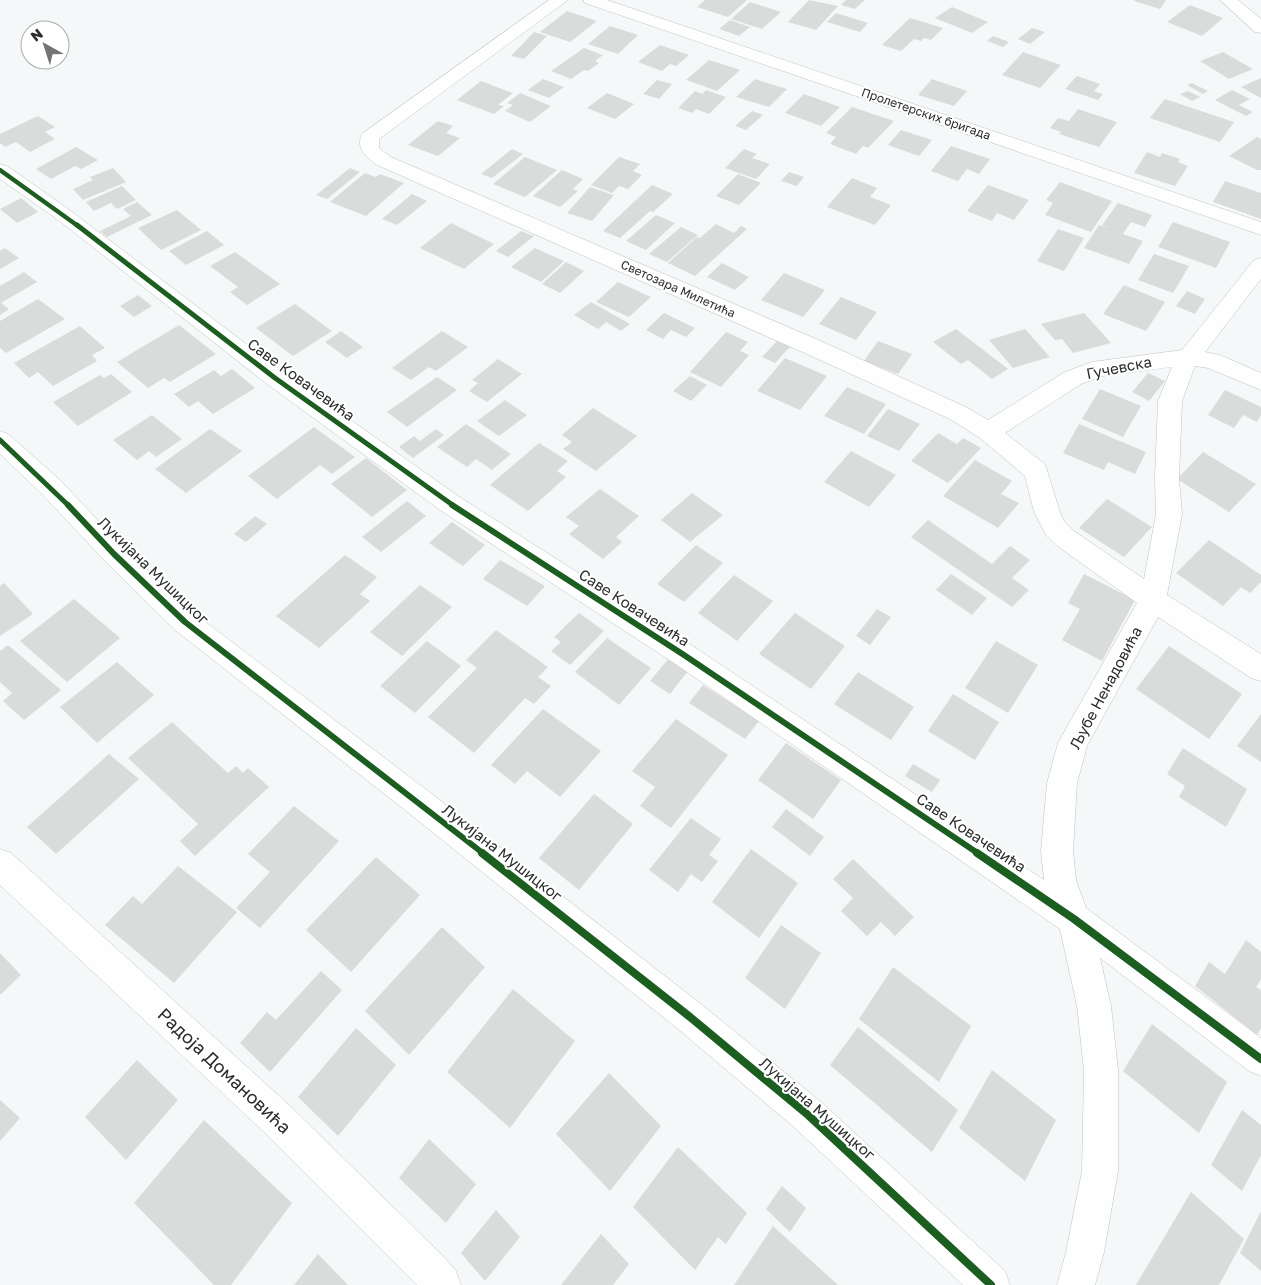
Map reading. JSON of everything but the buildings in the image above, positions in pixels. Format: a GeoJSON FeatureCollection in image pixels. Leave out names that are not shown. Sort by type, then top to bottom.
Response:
{"type":"FeatureCollection","features":[{"type":"Feature","properties":{"kind":"street","name":"Светозара Милетића"},"geometry":{"type":"LineString","coordinates":[[560,0],[489,49],[370,137],[368,142],[369,148],[384,161],[935,402],[988,432],[1036,471],[1047,512],[1055,528],[1065,538],[1153,600],[1261,669]]}},
{"type":"Feature","properties":{"kind":"street","name":"Пролетерских бригада"},"geometry":{"type":"LineString","coordinates":[[591,0],[1261,229]]}},
{"type":"Feature","properties":{"kind":"street"},"geometry":{"type":"LineString","coordinates":[[1228,0],[1261,28]]}},
{"type":"Feature","properties":{"kind":"street","name":"Саве Ковачевића"},"geometry":{"type":"LineString","coordinates":[[0,170],[64,215],[275,378],[449,503],[684,655],[1074,919],[1261,1058]]}},
{"type":"Feature","properties":{"kind":"street","name":"Љубе Ненадовића"},"geometry":{"type":"LineString","coordinates":[[1076,1285],[1085,1252],[1100,1171],[1101,1070],[1094,1006],[1074,919],[1060,880],[1057,851],[1062,783],[1073,743],[1153,600],[1169,514],[1167,478],[1170,401],[1179,375],[1189,357],[1261,265]]}},
{"type":"Feature","properties":{"kind":"street","name":"Гучевска"},"geometry":{"type":"LineString","coordinates":[[988,432],[1036,400],[1087,372],[1129,364],[1189,357],[1212,361],[1261,382]]}},
{"type":"Feature","properties":{"kind":"street","name":"Лукијана Мушицког"},"geometry":{"type":"LineString","coordinates":[[0,440],[51,487],[114,554],[185,622],[429,810],[690,1017],[808,1115],[991,1285]]}},
{"type":"Feature","properties":{"kind":"street","name":"Радоја Домановића"},"geometry":{"type":"LineString","coordinates":[[0,864],[275,1117],[442,1285]]}},
{"type":"Feature","properties":{"kind":"cycle path"},"geometry":{"type":"LineString","coordinates":[[0,170],[64,215],[275,378],[449,503],[684,655],[1074,919],[1261,1059]]}},
{"type":"Feature","properties":{"kind":"cycle path"},"geometry":{"type":"LineString","coordinates":[[0,440],[51,487],[114,554],[185,622],[421,804],[690,1017],[808,1115],[991,1285]]}}]}
